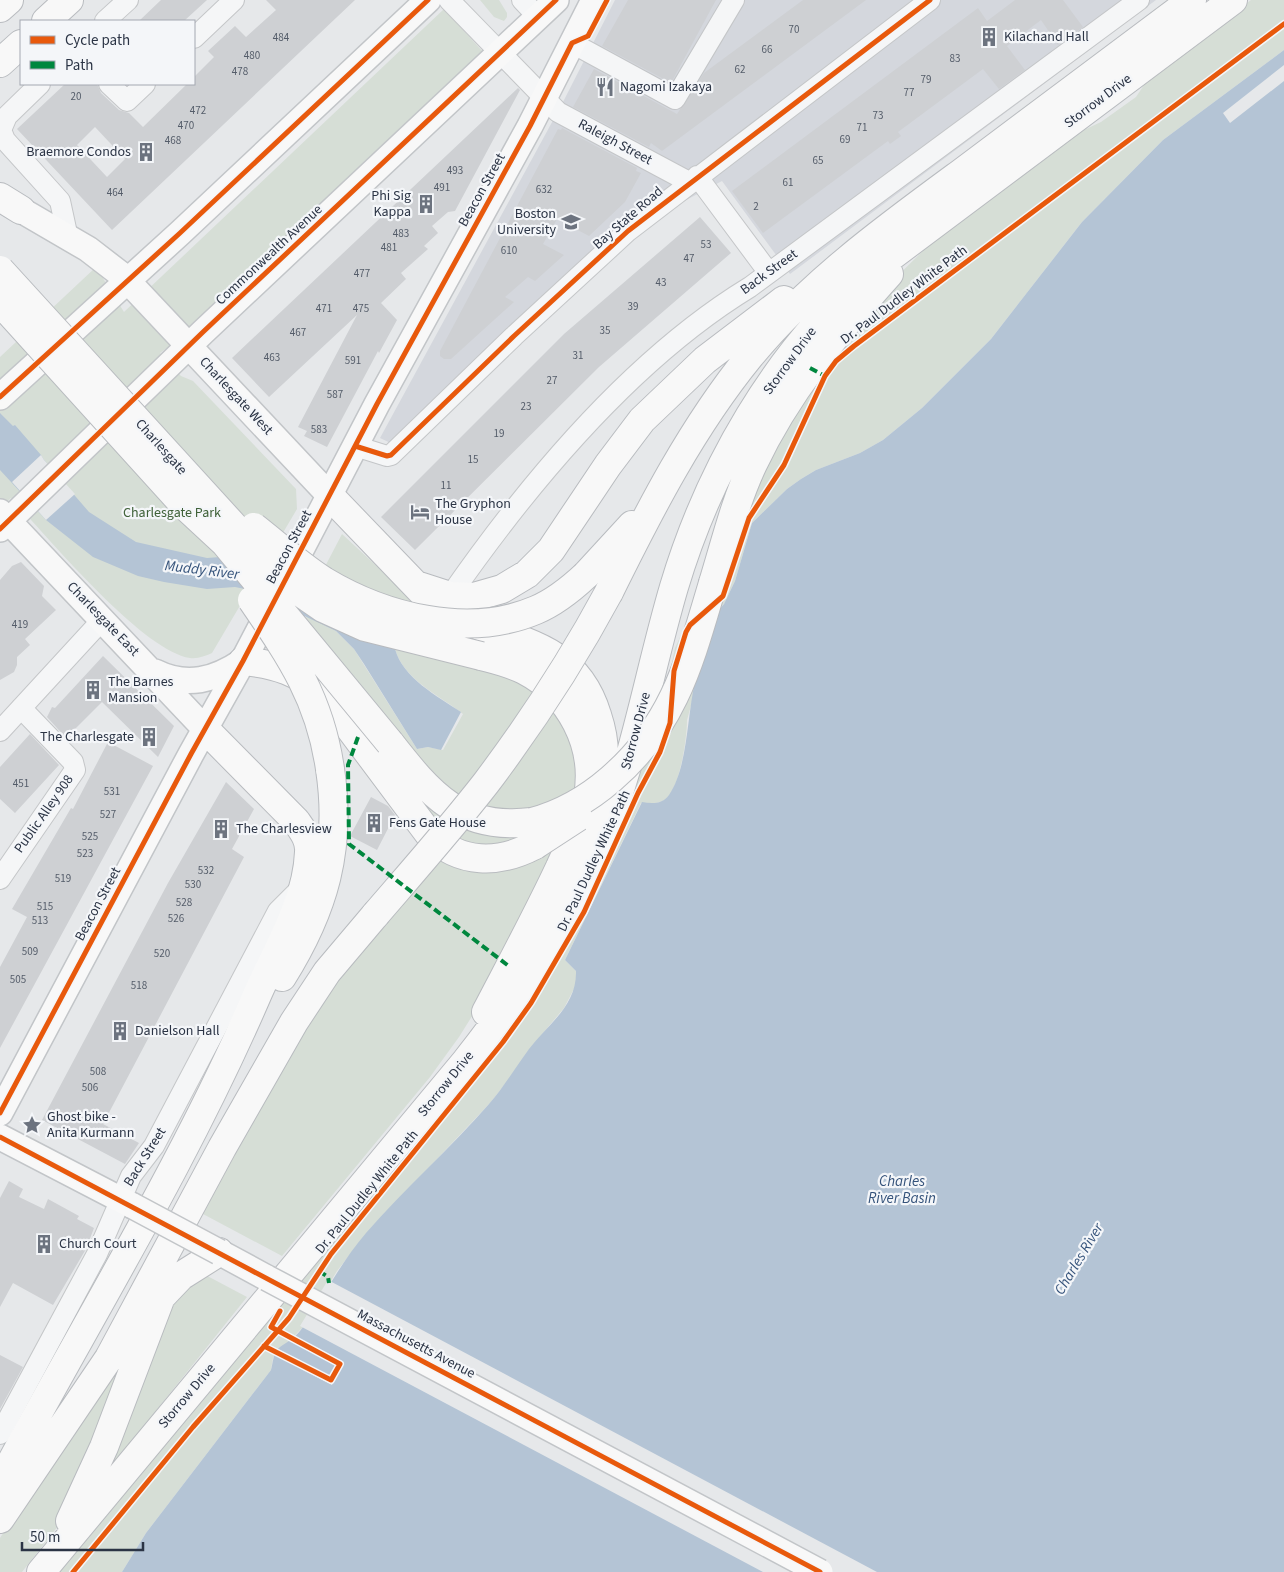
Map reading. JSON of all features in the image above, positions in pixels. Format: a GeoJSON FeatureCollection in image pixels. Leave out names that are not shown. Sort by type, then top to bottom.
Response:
{"type":"FeatureCollection","features":[{"type":"Feature","properties":{"kind":"highway"},"geometry":{"type":"LineString","coordinates":[[0,8],[8,0]]}},
{"type":"Feature","properties":{"kind":"highway"},"geometry":{"type":"LineString","coordinates":[[47,20],[69,0]]}},
{"type":"Feature","properties":{"kind":"highway","name":"Storrow Drive"},"geometry":{"type":"LineString","coordinates":[[0,1520],[109,1358],[222,1148],[294,1022],[327,972],[456,820],[523,732],[571,658],[609,592],[655,502],[704,419],[750,356],[798,304],[838,267],[1192,0]]}},
{"type":"Feature","properties":{"kind":"highway","name":"Storrow Drive"},"geometry":{"type":"LineString","coordinates":[[46,1566],[450,1080],[498,1020],[563,921],[597,851],[633,748],[674,588],[689,542],[734,445],[778,373],[825,314],[870,273],[1234,0]]}},
{"type":"Feature","properties":{"kind":"highway"},"geometry":{"type":"LineString","coordinates":[[0,63],[20,45]]}},
{"type":"Feature","properties":{"kind":"highway"},"geometry":{"type":"LineString","coordinates":[[243,661],[277,665],[295,672],[311,682],[325,695],[429,834],[442,845],[460,855],[482,859],[508,857],[559,813],[590,795],[623,768],[644,747],[658,727],[680,686],[742,489],[780,413],[822,352],[937,221]]}},
{"type":"Feature","properties":{"kind":"highway"},"geometry":{"type":"LineString","coordinates":[[416,585],[450,596],[474,597],[493,592],[517,581],[535,568],[550,550],[617,452],[642,420],[666,395],[712,355],[781,302],[838,267]]}},
{"type":"Feature","properties":{"kind":"highway","name":"Charlesgate"},"geometry":{"type":"LineString","coordinates":[[0,270],[192,498]]}},
{"type":"Feature","properties":{"kind":"highway","name":"Charlesgate"},"geometry":{"type":"LineString","coordinates":[[0,302],[192,498]]}},
{"type":"Feature","properties":{"kind":"highway"},"geometry":{"type":"LineString","coordinates":[[329,495],[431,601],[450,614],[546,649],[564,662],[579,678],[596,711],[604,748],[603,769],[599,782],[585,807],[535,920],[450,1080]]}},
{"type":"Feature","properties":{"kind":"highway"},"geometry":{"type":"LineString","coordinates":[[192,498],[224,543],[426,788],[459,811],[475,819],[534,834]]}},
{"type":"Feature","properties":{"kind":"highway"},"geometry":{"type":"LineString","coordinates":[[192,498],[281,576],[316,603],[350,621],[375,631],[512,664],[549,687],[570,711],[580,731],[589,759],[590,782],[585,807]]}},
{"type":"Feature","properties":{"kind":"highway"},"geometry":{"type":"LineString","coordinates":[[192,498],[251,524],[320,578],[371,604],[407,616],[449,622],[475,622],[516,617],[554,600],[586,575],[655,502]]}},
{"type":"Feature","properties":{"kind":"highway"},"geometry":{"type":"LineString","coordinates":[[192,498],[304,681],[320,722],[330,769],[333,811],[332,846],[326,883],[319,907],[298,952],[238,1042]]}},
{"type":"Feature","properties":{"kind":"highway"},"geometry":{"type":"LineString","coordinates":[[0,1483],[162,1190],[238,1042],[293,917],[302,887],[309,853],[304,833],[292,817],[205,729]]}},
{"type":"Feature","properties":{"kind":"highway"},"geometry":{"type":"LineString","coordinates":[[46,1566],[94,1471],[164,1291],[181,1276],[219,1252]]}},
{"type":"Feature","properties":{"kind":"main road"},"geometry":{"type":"LineString","coordinates":[[0,397],[127,279],[180,234],[428,0]]}},
{"type":"Feature","properties":{"kind":"main road","name":"Commonwealth Avenue"},"geometry":{"type":"LineString","coordinates":[[8,517],[60,471],[188,346],[501,53],[530,9],[556,0]]}},
{"type":"Feature","properties":{"kind":"main road","name":"Beacon Street"},"geometry":{"type":"LineString","coordinates":[[0,1113],[243,661],[355,446],[544,98],[594,0]]}},
{"type":"Feature","properties":{"kind":"main road","name":"Charlesgate West"},"geometry":{"type":"LineString","coordinates":[[10,203],[99,257],[127,279],[329,495]]}},
{"type":"Feature","properties":{"kind":"main road","name":"Charlesgate East"},"geometry":{"type":"LineString","coordinates":[[8,517],[205,729]]}},
{"type":"Feature","properties":{"kind":"main road"},"geometry":{"type":"LineString","coordinates":[[153,671],[164,677],[185,682],[207,680],[243,661]]}},
{"type":"Feature","properties":{"kind":"main road","name":"Massachusetts Avenue"},"geometry":{"type":"LineString","coordinates":[[0,1137],[820,1572]]}},
{"type":"Feature","properties":{"kind":"street"},"geometry":{"type":"LineString","coordinates":[[106,20],[128,0]]}},
{"type":"Feature","properties":{"kind":"street"},"geometry":{"type":"LineString","coordinates":[[195,37],[234,0]]}},
{"type":"Feature","properties":{"kind":"street","name":"Raleigh Street"},"geometry":{"type":"LineString","coordinates":[[449,0],[558,112],[693,179],[769,273]]}},
{"type":"Feature","properties":{"kind":"street"},"geometry":{"type":"LineString","coordinates":[[572,43],[675,100],[734,0]]}},
{"type":"Feature","properties":{"kind":"street","name":"Bay State Road"},"geometry":{"type":"LineString","coordinates":[[355,446],[391,455],[514,336],[628,231],[693,179],[930,0]]}},
{"type":"Feature","properties":{"kind":"street","name":"Back Street"},"geometry":{"type":"LineString","coordinates":[[450,596],[507,519],[562,454],[615,397],[699,322],[769,273],[1139,0]]}},
{"type":"Feature","properties":{"kind":"street"},"geometry":{"type":"LineString","coordinates":[[39,85],[7,116],[1,130],[5,140],[60,201],[68,238]]}},
{"type":"Feature","properties":{"kind":"street"},"geometry":{"type":"LineString","coordinates":[[110,85],[126,101],[144,85]]}},
{"type":"Feature","properties":{"kind":"street"},"geometry":{"type":"LineString","coordinates":[[0,730],[103,619]]}},
{"type":"Feature","properties":{"kind":"street","name":"Public Alley 908"},"geometry":{"type":"LineString","coordinates":[[0,878],[75,770],[73,762],[21,708]]}},
{"type":"Feature","properties":{"kind":"street","name":"Back Street"},"geometry":{"type":"LineString","coordinates":[[0,1434],[97,1254],[112,1222],[126,1203],[131,1176],[154,1146],[278,911],[302,887]]}},
{"type":"Feature","properties":{"kind":"shaded area","name":"Boston University"},"geometry":{"type":"Polygon","coordinates":[[[615,0],[1156,0],[790,274],[722,181],[628,231],[399,447],[380,438],[563,102],[615,0]]]}},
{"type":"Feature","properties":{"kind":"green space"},"geometry":{"type":"Polygon","coordinates":[[[480,0],[499,0],[507,13],[507,17],[504,21],[494,17],[480,0]]]}},
{"type":"Feature","properties":{"kind":"green space"},"geometry":{"type":"Polygon","coordinates":[[[1251,0],[1284,0],[1284,50],[1163,140],[1082,222],[991,339],[922,408],[883,440],[860,453],[816,470],[801,479],[787,489],[752,523],[735,581],[724,604],[717,612],[687,720],[686,738],[676,782],[665,800],[655,803],[641,803],[565,960],[576,971],[576,985],[564,1008],[528,1051],[518,1068],[490,1103],[366,1234],[337,1271],[303,1327],[273,1358],[271,1370],[146,1533],[122,1572],[59,1572],[430,1120],[665,695],[675,648],[685,626],[694,617],[775,442],[876,297],[931,243],[1071,136],[1101,122],[1136,97],[1150,76],[1251,0]]]}},
{"type":"Feature","properties":{"kind":"green space","name":"Charlesgate Park"},"geometry":{"type":"Polygon","coordinates":[[[444,9],[484,53],[197,326],[160,353],[181,376],[193,381],[296,489],[297,509],[212,653],[190,658],[170,651],[147,635],[96,590],[11,498],[0,509],[0,357],[96,267],[124,312],[444,9]]]}},
{"type":"Feature","properties":{"kind":"green space"},"geometry":{"type":"Polygon","coordinates":[[[342,534],[409,596],[551,662],[546,669],[503,673],[550,700],[577,751],[577,808],[479,1005],[459,1037],[430,1077],[282,1256],[203,1214],[295,1042],[434,827],[305,620],[307,616],[336,631],[354,649],[417,749],[428,747],[443,750],[463,714],[414,678],[406,670],[395,649],[318,580],[342,534]]]}},
{"type":"Feature","properties":{"kind":"green space"},"geometry":{"type":"Polygon","coordinates":[[[179,1261],[247,1297],[127,1447],[55,1530],[22,1572],[0,1572],[0,1538],[179,1261]]]}},
{"type":"Feature","properties":{"kind":"water","name":"Charles River Basin"},"geometry":{"type":"Polygon","coordinates":[[[1284,50],[1284,1572],[122,1572],[146,1533],[271,1370],[278,1349],[303,1327],[357,1244],[396,1200],[489,1104],[529,1049],[567,1004],[575,983],[576,971],[565,960],[642,802],[660,802],[667,798],[680,770],[692,695],[700,664],[717,612],[724,604],[735,581],[752,523],[787,489],[801,479],[816,470],[860,453],[883,440],[922,408],[991,339],[1082,222],[1163,140],[1284,50]]]}},
{"type":"Feature","properties":{"kind":"water","name":"Muddy River"},"geometry":{"type":"Polygon","coordinates":[[[0,413],[13,426],[15,425],[89,512],[136,542],[207,558],[247,555],[395,649],[405,669],[413,677],[432,693],[461,712],[441,750],[428,747],[417,749],[354,649],[336,631],[250,590],[235,587],[207,589],[164,582],[138,576],[93,557],[46,520],[0,470],[0,413]]]}},
{"type":"Feature","properties":{"kind":"pier"},"geometry":{"type":"Polygon","coordinates":[[[1284,65],[1284,81],[1230,123],[1223,113],[1284,65]]]}},
{"type":"Feature","properties":{"kind":"pier"},"geometry":{"type":"Polygon","coordinates":[[[41,455],[75,494],[46,520],[12,482],[41,455]]]}},
{"type":"Feature","properties":{"kind":"pier"},"geometry":{"type":"Polygon","coordinates":[[[328,1280],[877,1572],[763,1572],[300,1326],[328,1280]]]}},
{"type":"Feature","properties":{"kind":"pier"},"geometry":{"type":"Polygon","coordinates":[[[293,1335],[344,1362],[332,1385],[273,1354],[276,1348],[330,1376],[335,1365],[288,1340],[293,1335]]]}},
{"type":"Feature","properties":{"kind":"building"},"geometry":{"type":"Polygon","coordinates":[[[161,0],[207,0],[185,20],[140,20],[161,0]]]}},
{"type":"Feature","properties":{"kind":"building"},"geometry":{"type":"Polygon","coordinates":[[[266,0],[355,0],[112,230],[17,129],[64,85],[97,85],[101,93],[119,110],[129,113],[143,127],[186,85],[195,85],[195,76],[214,57],[208,51],[235,26],[246,37],[276,10],[266,0]],[[95,127],[77,145],[107,177],[125,159],[95,127]]]}},
{"type":"Feature","properties":{"kind":"building"},"geometry":{"type":"Polygon","coordinates":[[[628,0],[716,0],[671,83],[602,46],[628,0]]]}},
{"type":"Feature","properties":{"kind":"building"},"geometry":{"type":"Polygon","coordinates":[[[803,0],[866,0],[662,151],[651,143],[649,147],[573,107],[594,69],[677,114],[704,73],[803,0]]]}},
{"type":"Feature","properties":{"kind":"building"},"geometry":{"type":"Polygon","coordinates":[[[1015,0],[1063,0],[1083,27],[1058,45],[1041,20],[1007,46],[1025,70],[999,89],[983,69],[898,132],[901,136],[890,144],[888,141],[763,233],[732,191],[978,8],[987,21],[1015,0]]]}},
{"type":"Feature","properties":{"kind":"building"},"geometry":{"type":"Polygon","coordinates":[[[518,88],[520,90],[455,211],[448,212],[432,226],[438,233],[424,246],[428,249],[401,273],[406,279],[381,303],[397,320],[379,353],[378,351],[327,447],[304,436],[307,431],[298,427],[357,315],[269,397],[232,358],[518,88]]]}},
{"type":"Feature","properties":{"kind":"building"},"geometry":{"type":"Polygon","coordinates":[[[562,128],[637,168],[636,171],[641,173],[625,202],[589,236],[557,219],[543,244],[564,255],[535,281],[528,277],[505,297],[514,302],[451,359],[444,359],[440,356],[440,351],[558,129],[561,130],[562,128]]]}},
{"type":"Feature","properties":{"kind":"building"},"geometry":{"type":"Polygon","coordinates":[[[700,217],[731,253],[599,367],[415,550],[381,517],[564,334],[700,217]]]}},
{"type":"Feature","properties":{"kind":"building"},"geometry":{"type":"Polygon","coordinates":[[[21,562],[44,586],[42,596],[56,610],[25,639],[30,645],[17,657],[17,665],[14,672],[0,680],[0,580],[12,566],[21,562]]]}},
{"type":"Feature","properties":{"kind":"building"},"geometry":{"type":"Polygon","coordinates":[[[103,656],[174,726],[158,757],[102,702],[66,738],[47,717],[52,707],[55,708],[103,656]]]}},
{"type":"Feature","properties":{"kind":"building"},"geometry":{"type":"Polygon","coordinates":[[[30,734],[59,765],[15,813],[0,799],[0,767],[30,734]]]}},
{"type":"Feature","properties":{"kind":"building"},"geometry":{"type":"Polygon","coordinates":[[[108,742],[153,766],[0,1048],[0,967],[27,917],[12,909],[71,808],[73,809],[108,742]]]}},
{"type":"Feature","properties":{"kind":"building"},"geometry":{"type":"Polygon","coordinates":[[[226,782],[254,809],[232,849],[244,857],[103,1124],[139,1143],[125,1164],[42,1120],[168,883],[226,782]]]}},
{"type":"Feature","properties":{"kind":"building","name":"Fens Gate House"},"geometry":{"type":"Polygon","coordinates":[[[371,797],[388,806],[395,815],[377,850],[350,836],[371,797]]]}},
{"type":"Feature","properties":{"kind":"building","name":"Church Court"},"geometry":{"type":"Polygon","coordinates":[[[9,1181],[23,1189],[19,1197],[44,1209],[48,1199],[79,1216],[77,1219],[94,1228],[86,1249],[53,1305],[13,1283],[0,1307],[0,1198],[9,1181]]]}},
{"type":"Feature","properties":{"kind":"building"},"geometry":{"type":"Polygon","coordinates":[[[0,1355],[23,1367],[0,1409],[0,1355]]]}},
{"type":"Feature","properties":{"kind":"marked path"},"geometry":{"type":"LineString","coordinates":[[810,368],[825,376]]}},
{"type":"Feature","properties":{"kind":"marked path"},"geometry":{"type":"LineString","coordinates":[[358,737],[348,765],[349,844],[510,967]]}},
{"type":"Feature","properties":{"kind":"marked path"},"geometry":{"type":"LineString","coordinates":[[319,1271],[328,1277],[329,1283]]}},
{"type":"Feature","properties":{"kind":"cycle path"},"geometry":{"type":"LineString","coordinates":[[0,397],[180,233],[428,0]]}},
{"type":"Feature","properties":{"kind":"cycle path"},"geometry":{"type":"LineString","coordinates":[[0,529],[203,332],[556,0]]}},
{"type":"Feature","properties":{"kind":"cycle path"},"geometry":{"type":"LineString","coordinates":[[0,1113],[191,754],[243,661],[377,404],[530,126],[572,43],[588,36],[607,0]]}},
{"type":"Feature","properties":{"kind":"cycle path"},"geometry":{"type":"LineString","coordinates":[[355,446],[387,456],[391,455],[514,336],[628,231],[930,0]]}},
{"type":"Feature","properties":{"kind":"cycle path","name":"Dr. Paul Dudley White Path"},"geometry":{"type":"LineString","coordinates":[[73,1572],[193,1427],[289,1318],[331,1254],[503,1042],[531,1003],[584,912],[638,793],[660,752],[670,723],[674,671],[686,632],[690,625],[723,596],[749,518],[784,465],[825,376],[836,361],[1284,24]]}},
{"type":"Feature","properties":{"kind":"cycle path"},"geometry":{"type":"LineString","coordinates":[[0,1137],[820,1572]]}},
{"type":"Feature","properties":{"kind":"cycle path"},"geometry":{"type":"LineString","coordinates":[[264,1346],[331,1380],[340,1364],[271,1327],[280,1311]]}},
{"type":"Feature","properties":{"kind":"place","name":"Kilachand Hall"},"geometry":{"type":"Point","coordinates":[989,37]}},
{"type":"Feature","properties":{"kind":"place","name":"Nagomi Izakaya"},"geometry":{"type":"Point","coordinates":[605,87]}},
{"type":"Feature","properties":{"kind":"place","name":"Braemore Condos"},"geometry":{"type":"Point","coordinates":[146,152]}},
{"type":"Feature","properties":{"kind":"place","name":"Phi Sig Kappa"},"geometry":{"type":"Point","coordinates":[426,204]}},
{"type":"Feature","properties":{"kind":"place","name":"Boston University"},"geometry":{"type":"Point","coordinates":[571,222]}},
{"type":"Feature","properties":{"kind":"place","name":"The Gryphon House"},"geometry":{"type":"Point","coordinates":[420,512]}},
{"type":"Feature","properties":{"kind":"place","name":"The Barnes Mansion"},"geometry":{"type":"Point","coordinates":[93,690]}},
{"type":"Feature","properties":{"kind":"place","name":"The Charlesgate"},"geometry":{"type":"Point","coordinates":[149,737]}},
{"type":"Feature","properties":{"kind":"place","name":"Fens Gate House"},"geometry":{"type":"Point","coordinates":[374,823]}},
{"type":"Feature","properties":{"kind":"place","name":"The Charlesview"},"geometry":{"type":"Point","coordinates":[221,829]}},
{"type":"Feature","properties":{"kind":"place","name":"Danielson Hall"},"geometry":{"type":"Point","coordinates":[120,1031]}},
{"type":"Feature","properties":{"kind":"place","name":"Ghost bike - Anita Kurmann"},"geometry":{"type":"Point","coordinates":[32,1125]}},
{"type":"Feature","properties":{"kind":"place","name":"Church Court"},"geometry":{"type":"Point","coordinates":[44,1244]}},
{"type":"Feature","properties":{"kind":"water label","name":"Charles River"},"geometry":{"type":"Point","coordinates":[1079,1259]}}]}
